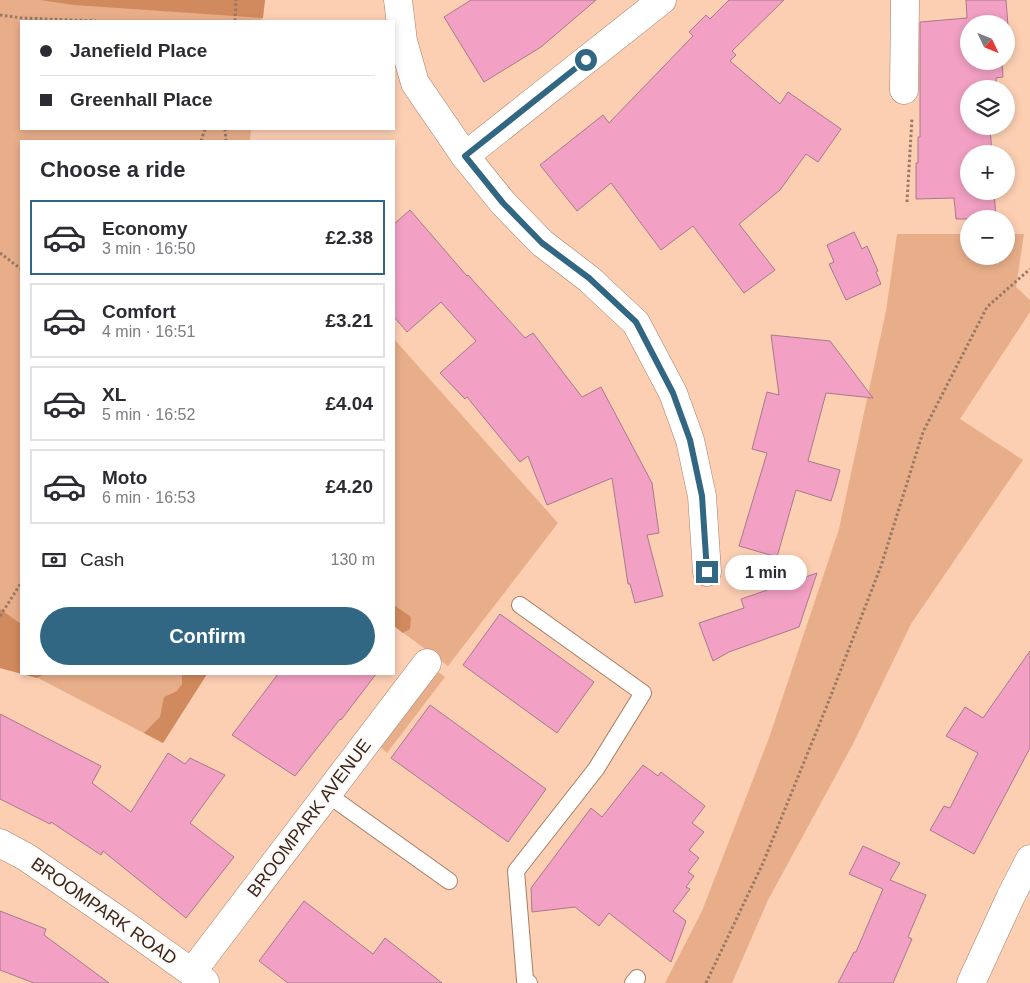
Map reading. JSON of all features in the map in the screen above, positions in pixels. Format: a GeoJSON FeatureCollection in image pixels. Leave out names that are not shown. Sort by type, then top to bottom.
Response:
{"type":"FeatureCollection","features":[{"type":"Feature","properties":{"kind":"street"},"geometry":{"type":"LineString","coordinates":[[398,0],[403,40],[415,83],[465,156],[503,203],[542,243],[589,278],[636,322],[673,393],[690,440],[702,496],[707,572]]}},
{"type":"Feature","properties":{"kind":"street"},"geometry":{"type":"LineString","coordinates":[[465,156],[662,0]]}},
{"type":"Feature","properties":{"kind":"street"},"geometry":{"type":"LineString","coordinates":[[904,90],[905,0]]}},
{"type":"Feature","properties":{"kind":"street","name":"BROOMPARK AVENUE"},"geometry":{"type":"LineString","coordinates":[[199,977],[328,794],[427,663]]}},
{"type":"Feature","properties":{"kind":"street","name":"BROOMPARK ROAD"},"geometry":{"type":"LineString","coordinates":[[0,843],[34,863],[199,977]]}},
{"type":"Feature","properties":{"kind":"street"},"geometry":{"type":"LineString","coordinates":[[971,983],[1030,859]]}},
{"type":"Feature","properties":{"kind":"lane"},"geometry":{"type":"LineString","coordinates":[[520,605],[644,693],[596,769],[516,871],[525,980],[529,983]]}},
{"type":"Feature","properties":{"kind":"lane"},"geometry":{"type":"LineString","coordinates":[[328,794],[449,881]]}},
{"type":"Feature","properties":{"kind":"path"},"geometry":{"type":"LineString","coordinates":[[235,20],[236,0]]}},
{"type":"Feature","properties":{"kind":"path"},"geometry":{"type":"LineString","coordinates":[[0,15],[71,20]]}},
{"type":"Feature","properties":{"kind":"path"},"geometry":{"type":"LineString","coordinates":[[904,90],[914,88],[907,202]]}},
{"type":"Feature","properties":{"kind":"path"},"geometry":{"type":"LineString","coordinates":[[0,253],[20,268]]}},
{"type":"Feature","properties":{"kind":"path"},"geometry":{"type":"LineString","coordinates":[[706,983],[762,863],[826,708],[881,566],[923,432],[987,307],[1030,269]]}},
{"type":"Feature","properties":{"kind":"path"},"geometry":{"type":"LineString","coordinates":[[0,616],[20,585]]}},
{"type":"Feature","properties":{"kind":"shaded area"},"geometry":{"type":"Polygon","coordinates":[[[0,0],[265,0],[262,20],[20,20],[20,130],[251,130],[250,140],[20,140],[20,674],[0,668],[0,0]]]}},
{"type":"Feature","properties":{"kind":"shaded area"},"geometry":{"type":"Polygon","coordinates":[[[40,0],[265,0],[263,18],[74,5],[40,0]]]}},
{"type":"Feature","properties":{"kind":"shaded area"},"geometry":{"type":"Polygon","coordinates":[[[897,234],[960,234],[960,265],[1015,265],[1015,234],[1024,234],[1016,287],[1030,300],[1030,312],[960,419],[1023,460],[911,624],[853,744],[768,900],[732,983],[665,983],[702,911],[769,738],[839,529],[886,311],[897,234]]]}},
{"type":"Feature","properties":{"kind":"shaded area"},"geometry":{"type":"Polygon","coordinates":[[[395,340],[558,523],[448,666],[395,627],[395,340]]]}},
{"type":"Feature","properties":{"kind":"shaded area"},"geometry":{"type":"Polygon","coordinates":[[[395,606],[411,617],[410,629],[403,633],[395,627],[395,606]]]}},
{"type":"Feature","properties":{"kind":"shaded area"},"geometry":{"type":"Polygon","coordinates":[[[0,609],[20,623],[20,674],[0,668],[0,609]]]}},
{"type":"Feature","properties":{"kind":"shaded area"},"geometry":{"type":"Polygon","coordinates":[[[437,671],[445,677],[387,753],[379,746],[437,671]]]}},
{"type":"Feature","properties":{"kind":"shaded area"},"geometry":{"type":"Polygon","coordinates":[[[26,675],[42,675],[37,678],[26,675]]]}},
{"type":"Feature","properties":{"kind":"shaded area"},"geometry":{"type":"Polygon","coordinates":[[[27,675],[206,675],[163,743],[38,678],[27,675]]]}},
{"type":"Feature","properties":{"kind":"shaded area"},"geometry":{"type":"Polygon","coordinates":[[[182,675],[206,675],[163,743],[144,733],[160,717],[164,697],[177,691],[182,684],[182,675]]]}},
{"type":"Feature","properties":{"kind":"building"},"geometry":{"type":"Polygon","coordinates":[[[471,0],[596,0],[541,47],[484,82],[444,17],[471,0]]]}},
{"type":"Feature","properties":{"kind":"building"},"geometry":{"type":"Polygon","coordinates":[[[729,0],[784,0],[732,51],[736,55],[730,61],[780,104],[788,92],[841,129],[818,162],[806,154],[780,190],[739,224],[775,270],[744,293],[693,226],[661,250],[611,183],[577,211],[540,165],[603,115],[609,123],[693,36],[689,32],[706,15],[710,19],[729,0]]]}},
{"type":"Feature","properties":{"kind":"building"},"geometry":{"type":"Polygon","coordinates":[[[966,0],[1006,0],[1007,15],[967,15],[966,0]]]}},
{"type":"Feature","properties":{"kind":"building"},"geometry":{"type":"Polygon","coordinates":[[[960,19],[960,70],[1003,70],[1003,77],[996,78],[996,80],[960,80],[960,135],[991,135],[991,145],[960,145],[960,200],[995,200],[995,210],[960,210],[960,219],[956,219],[954,198],[916,199],[916,163],[918,163],[918,137],[920,137],[920,22],[960,19]]]}},
{"type":"Feature","properties":{"kind":"building"},"geometry":{"type":"Polygon","coordinates":[[[410,210],[467,276],[525,338],[533,333],[582,397],[601,387],[652,483],[659,533],[647,535],[663,596],[635,603],[630,584],[628,584],[612,478],[547,505],[528,456],[520,462],[467,397],[465,399],[440,373],[476,341],[441,302],[407,332],[395,318],[395,223],[410,210]]]}},
{"type":"Feature","properties":{"kind":"building"},"geometry":{"type":"Polygon","coordinates":[[[854,232],[862,249],[867,246],[878,271],[876,272],[881,284],[846,300],[829,264],[834,262],[827,245],[854,232]]]}},
{"type":"Feature","properties":{"kind":"building"},"geometry":{"type":"Polygon","coordinates":[[[771,335],[830,341],[873,398],[826,393],[808,461],[840,470],[836,485],[831,501],[796,490],[777,557],[739,546],[767,453],[752,449],[767,392],[779,395],[771,335]]]}},
{"type":"Feature","properties":{"kind":"building"},"geometry":{"type":"Polygon","coordinates":[[[817,573],[799,627],[729,652],[713,661],[699,623],[744,608],[741,599],[817,573]]]}},
{"type":"Feature","properties":{"kind":"building"},"geometry":{"type":"Polygon","coordinates":[[[500,614],[594,682],[557,733],[463,665],[500,614]]]}},
{"type":"Feature","properties":{"kind":"building"},"geometry":{"type":"Polygon","coordinates":[[[1030,651],[1030,748],[974,854],[930,830],[944,806],[950,808],[978,753],[946,736],[965,707],[983,718],[1030,651]]]}},
{"type":"Feature","properties":{"kind":"building"},"geometry":{"type":"Polygon","coordinates":[[[277,675],[375,675],[295,776],[232,735],[277,675]]]}},
{"type":"Feature","properties":{"kind":"building"},"geometry":{"type":"Polygon","coordinates":[[[430,705],[546,789],[508,842],[391,758],[430,705]]]}},
{"type":"Feature","properties":{"kind":"building"},"geometry":{"type":"Polygon","coordinates":[[[0,714],[101,766],[92,783],[131,812],[168,753],[185,764],[190,758],[225,775],[190,823],[234,857],[186,918],[103,851],[101,855],[51,822],[50,824],[0,799],[0,714]]]}},
{"type":"Feature","properties":{"kind":"building"},"geometry":{"type":"Polygon","coordinates":[[[643,765],[658,776],[661,772],[705,806],[692,823],[704,832],[689,850],[699,858],[688,872],[694,876],[686,887],[690,889],[673,911],[686,921],[671,962],[609,913],[599,926],[575,907],[532,912],[531,888],[591,808],[602,817],[643,765]]]}},
{"type":"Feature","properties":{"kind":"building"},"geometry":{"type":"Polygon","coordinates":[[[863,846],[900,863],[890,880],[926,895],[908,937],[912,939],[893,983],[838,983],[854,952],[856,952],[883,889],[849,874],[863,846]]]}},
{"type":"Feature","properties":{"kind":"building"},"geometry":{"type":"Polygon","coordinates":[[[304,901],[373,954],[385,938],[442,983],[288,983],[259,961],[304,901]]]}},
{"type":"Feature","properties":{"kind":"building"},"geometry":{"type":"Polygon","coordinates":[[[0,911],[46,929],[44,935],[109,983],[34,983],[0,970],[0,911]]]}},
{"type":"Feature","properties":{"kind":"route"},"geometry":{"type":"LineString","coordinates":[[586,60],[465,156],[503,203],[542,243],[589,278],[636,322],[673,393],[690,440],[702,496],[707,572]]}}]}
